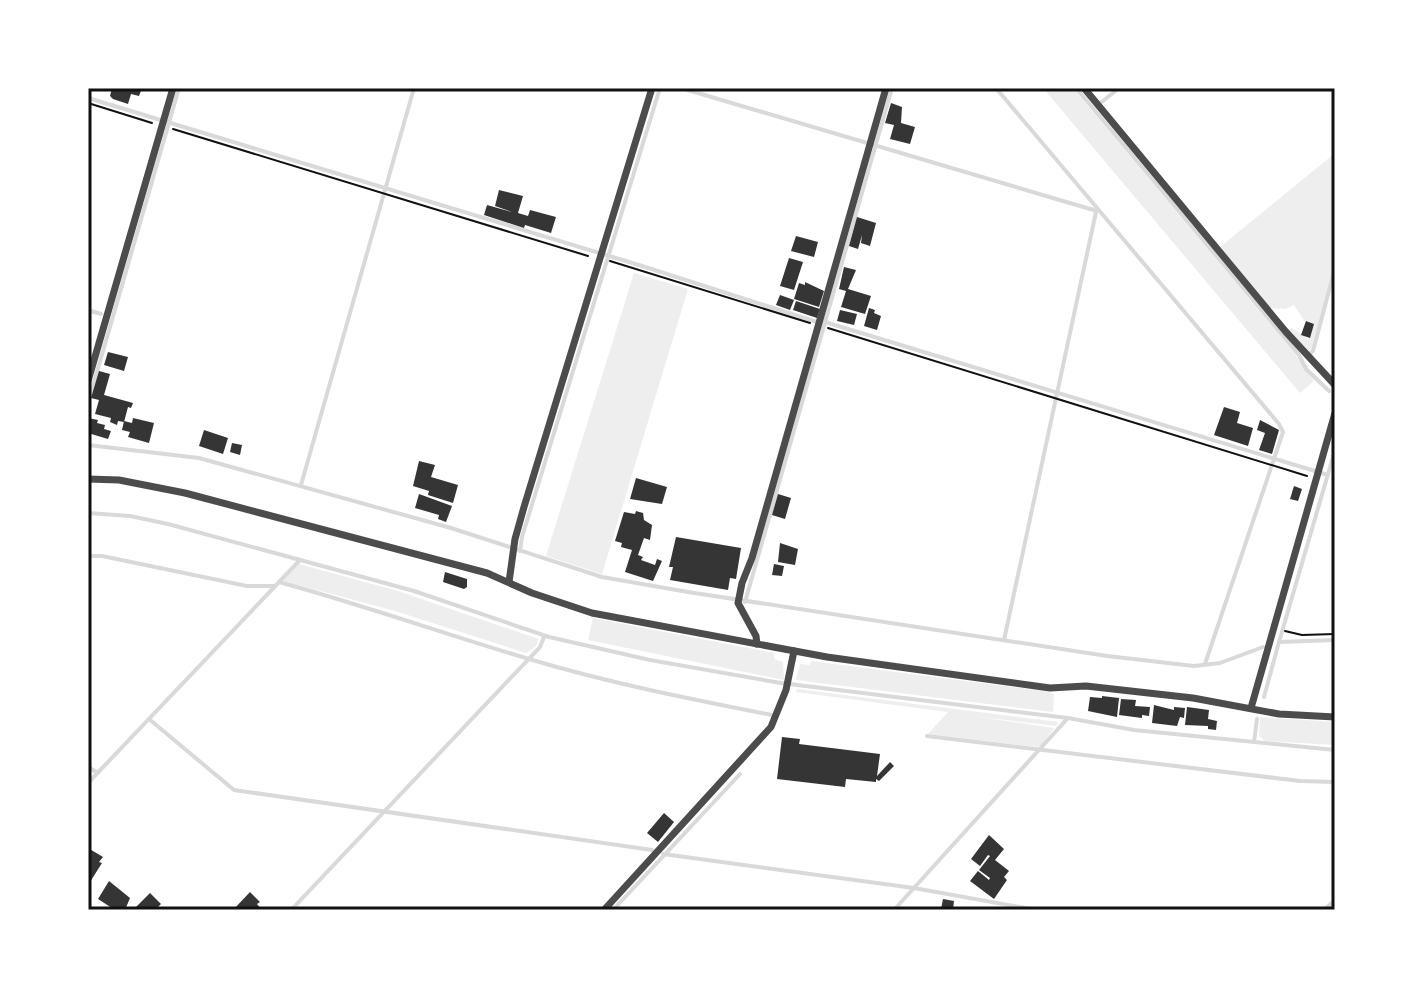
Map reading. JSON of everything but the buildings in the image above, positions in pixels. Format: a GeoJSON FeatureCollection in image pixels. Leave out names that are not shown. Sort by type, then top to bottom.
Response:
{"type":"FeatureCollection","features":[{"type":"Feature","properties":{"kind":"street"},"geometry":{"type":"LineString","coordinates":[[88,381],[173,88]]}},
{"type":"Feature","properties":{"kind":"street"},"geometry":{"type":"LineString","coordinates":[[509,582],[514,548],[652,88]]}},
{"type":"Feature","properties":{"kind":"street"},"geometry":{"type":"LineString","coordinates":[[757,644],[739,600],[823,327],[886,88]]}},
{"type":"Feature","properties":{"kind":"street"},"geometry":{"type":"LineString","coordinates":[[1084,88],[1307,356],[1335,385]]}},
{"type":"Feature","properties":{"kind":"street"},"geometry":{"type":"LineString","coordinates":[[1251,708],[1335,413]]}},
{"type":"Feature","properties":{"kind":"street"},"geometry":{"type":"LineString","coordinates":[[88,479],[119,480],[185,493],[487,573],[532,593],[592,613],[866,664],[1050,688],[1086,686],[1193,698],[1279,714],[1335,717]]}},
{"type":"Feature","properties":{"kind":"street"},"geometry":{"type":"LineString","coordinates":[[604,910],[761,740],[777,718],[788,685],[794,651]]}},
{"type":"Feature","properties":{"kind":"path"},"geometry":{"type":"LineString","coordinates":[[88,103],[164,123],[381,193],[601,256]]}},
{"type":"Feature","properties":{"kind":"path"},"geometry":{"type":"LineString","coordinates":[[610,261],[1273,465],[1318,474]]}},
{"type":"Feature","properties":{"kind":"path"},"geometry":{"type":"LineString","coordinates":[[1287,631],[1302,635],[1335,634]]}},
{"type":"Feature","properties":{"kind":"shaded area"},"geometry":{"type":"Polygon","coordinates":[[[1043,88],[1073,88],[1296,355],[1314,381],[1300,393],[1043,88]]]}},
{"type":"Feature","properties":{"kind":"shaded area"},"geometry":{"type":"Polygon","coordinates":[[[1335,153],[1335,262],[1312,348],[1307,350],[1290,330],[1292,328],[1308,339],[1313,323],[1303,319],[1294,305],[1286,309],[1270,308],[1220,247],[1335,153]]]}},
{"type":"Feature","properties":{"kind":"shaded area"},"geometry":{"type":"Polygon","coordinates":[[[634,273],[688,289],[602,574],[546,556],[634,273]]]}},
{"type":"Feature","properties":{"kind":"shaded area"},"geometry":{"type":"Polygon","coordinates":[[[299,564],[398,591],[539,639],[536,646],[526,653],[395,611],[283,581],[299,564]]]}},
{"type":"Feature","properties":{"kind":"shaded area"},"geometry":{"type":"Polygon","coordinates":[[[593,618],[774,653],[774,659],[783,662],[784,680],[588,640],[593,618]]]}},
{"type":"Feature","properties":{"kind":"shaded area"},"geometry":{"type":"Polygon","coordinates":[[[811,661],[1044,691],[1054,694],[1053,712],[796,680],[800,664],[810,665],[811,661]]]}},
{"type":"Feature","properties":{"kind":"shaded area"},"geometry":{"type":"Polygon","coordinates":[[[797,689],[1058,722],[1056,726],[973,716],[1054,728],[1037,747],[928,734],[948,712],[796,692],[797,689]]]}},
{"type":"Feature","properties":{"kind":"shaded area"},"geometry":{"type":"Polygon","coordinates":[[[1260,717],[1335,722],[1335,745],[1265,741],[1259,736],[1260,717]]]}},
{"type":"Feature","properties":{"kind":"waterway"},"geometry":{"type":"LineString","coordinates":[[88,403],[179,88]]}},
{"type":"Feature","properties":{"kind":"waterway"},"geometry":{"type":"LineString","coordinates":[[301,485],[414,88]]}},
{"type":"Feature","properties":{"kind":"waterway"},"geometry":{"type":"LineString","coordinates":[[520,551],[660,88]]}},
{"type":"Feature","properties":{"kind":"waterway"},"geometry":{"type":"LineString","coordinates":[[681,88],[1097,211]]}},
{"type":"Feature","properties":{"kind":"waterway"},"geometry":{"type":"LineString","coordinates":[[745,602],[892,88]]}},
{"type":"Feature","properties":{"kind":"waterway"},"geometry":{"type":"LineString","coordinates":[[996,88],[1283,432],[1205,664]]}},
{"type":"Feature","properties":{"kind":"waterway"},"geometry":{"type":"LineString","coordinates":[[1076,88],[1299,355],[1306,369],[1329,391]]}},
{"type":"Feature","properties":{"kind":"waterway"},"geometry":{"type":"LineString","coordinates":[[1098,105],[1119,88]]}},
{"type":"Feature","properties":{"kind":"waterway"},"geometry":{"type":"LineString","coordinates":[[88,98],[817,322]]}},
{"type":"Feature","properties":{"kind":"waterway"},"geometry":{"type":"LineString","coordinates":[[1004,640],[1096,212]]}},
{"type":"Feature","properties":{"kind":"waterway"},"geometry":{"type":"LineString","coordinates":[[1307,356],[1313,351],[1335,268]]}},
{"type":"Feature","properties":{"kind":"waterway"},"geometry":{"type":"LineString","coordinates":[[88,310],[101,314]]}},
{"type":"Feature","properties":{"kind":"waterway"},"geometry":{"type":"LineString","coordinates":[[825,322],[1328,475]]}},
{"type":"Feature","properties":{"kind":"waterway"},"geometry":{"type":"LineString","coordinates":[[88,445],[199,458],[451,528],[602,577],[688,592],[1107,656],[1194,666],[1220,663],[1263,647]]}},
{"type":"Feature","properties":{"kind":"waterway"},"geometry":{"type":"LineString","coordinates":[[1279,642],[1335,450]]}},
{"type":"Feature","properties":{"kind":"waterway"},"geometry":{"type":"LineString","coordinates":[[88,513],[130,516],[168,524],[414,591],[549,637],[650,660],[781,683],[1068,718],[1134,730],[1335,750]]}},
{"type":"Feature","properties":{"kind":"waterway"},"geometry":{"type":"LineString","coordinates":[[88,556],[102,556],[247,586],[274,586]]}},
{"type":"Feature","properties":{"kind":"waterway"},"geometry":{"type":"LineString","coordinates":[[88,783],[300,560]]}},
{"type":"Feature","properties":{"kind":"waterway"},"geometry":{"type":"LineString","coordinates":[[279,582],[559,668],[772,715]]}},
{"type":"Feature","properties":{"kind":"waterway"},"geometry":{"type":"LineString","coordinates":[[291,910],[540,647],[544,637]]}},
{"type":"Feature","properties":{"kind":"waterway"},"geometry":{"type":"LineString","coordinates":[[1264,697],[1279,642],[1335,640]]}},
{"type":"Feature","properties":{"kind":"waterway"},"geometry":{"type":"LineString","coordinates":[[149,719],[234,790],[652,850]]}},
{"type":"Feature","properties":{"kind":"waterway"},"geometry":{"type":"LineString","coordinates":[[894,910],[1067,719]]}},
{"type":"Feature","properties":{"kind":"waterway"},"geometry":{"type":"LineString","coordinates":[[1254,742],[1257,719]]}},
{"type":"Feature","properties":{"kind":"waterway"},"geometry":{"type":"LineString","coordinates":[[927,736],[1300,781],[1335,782]]}},
{"type":"Feature","properties":{"kind":"waterway"},"geometry":{"type":"LineString","coordinates":[[88,767],[98,773]]}},
{"type":"Feature","properties":{"kind":"waterway"},"geometry":{"type":"LineString","coordinates":[[613,910],[740,774]]}},
{"type":"Feature","properties":{"kind":"waterway"},"geometry":{"type":"LineString","coordinates":[[663,854],[914,888],[1036,910]]}},
{"type":"Feature","properties":{"kind":"waterway"},"geometry":{"type":"LineString","coordinates":[[1324,910],[1335,900]]}}]}
